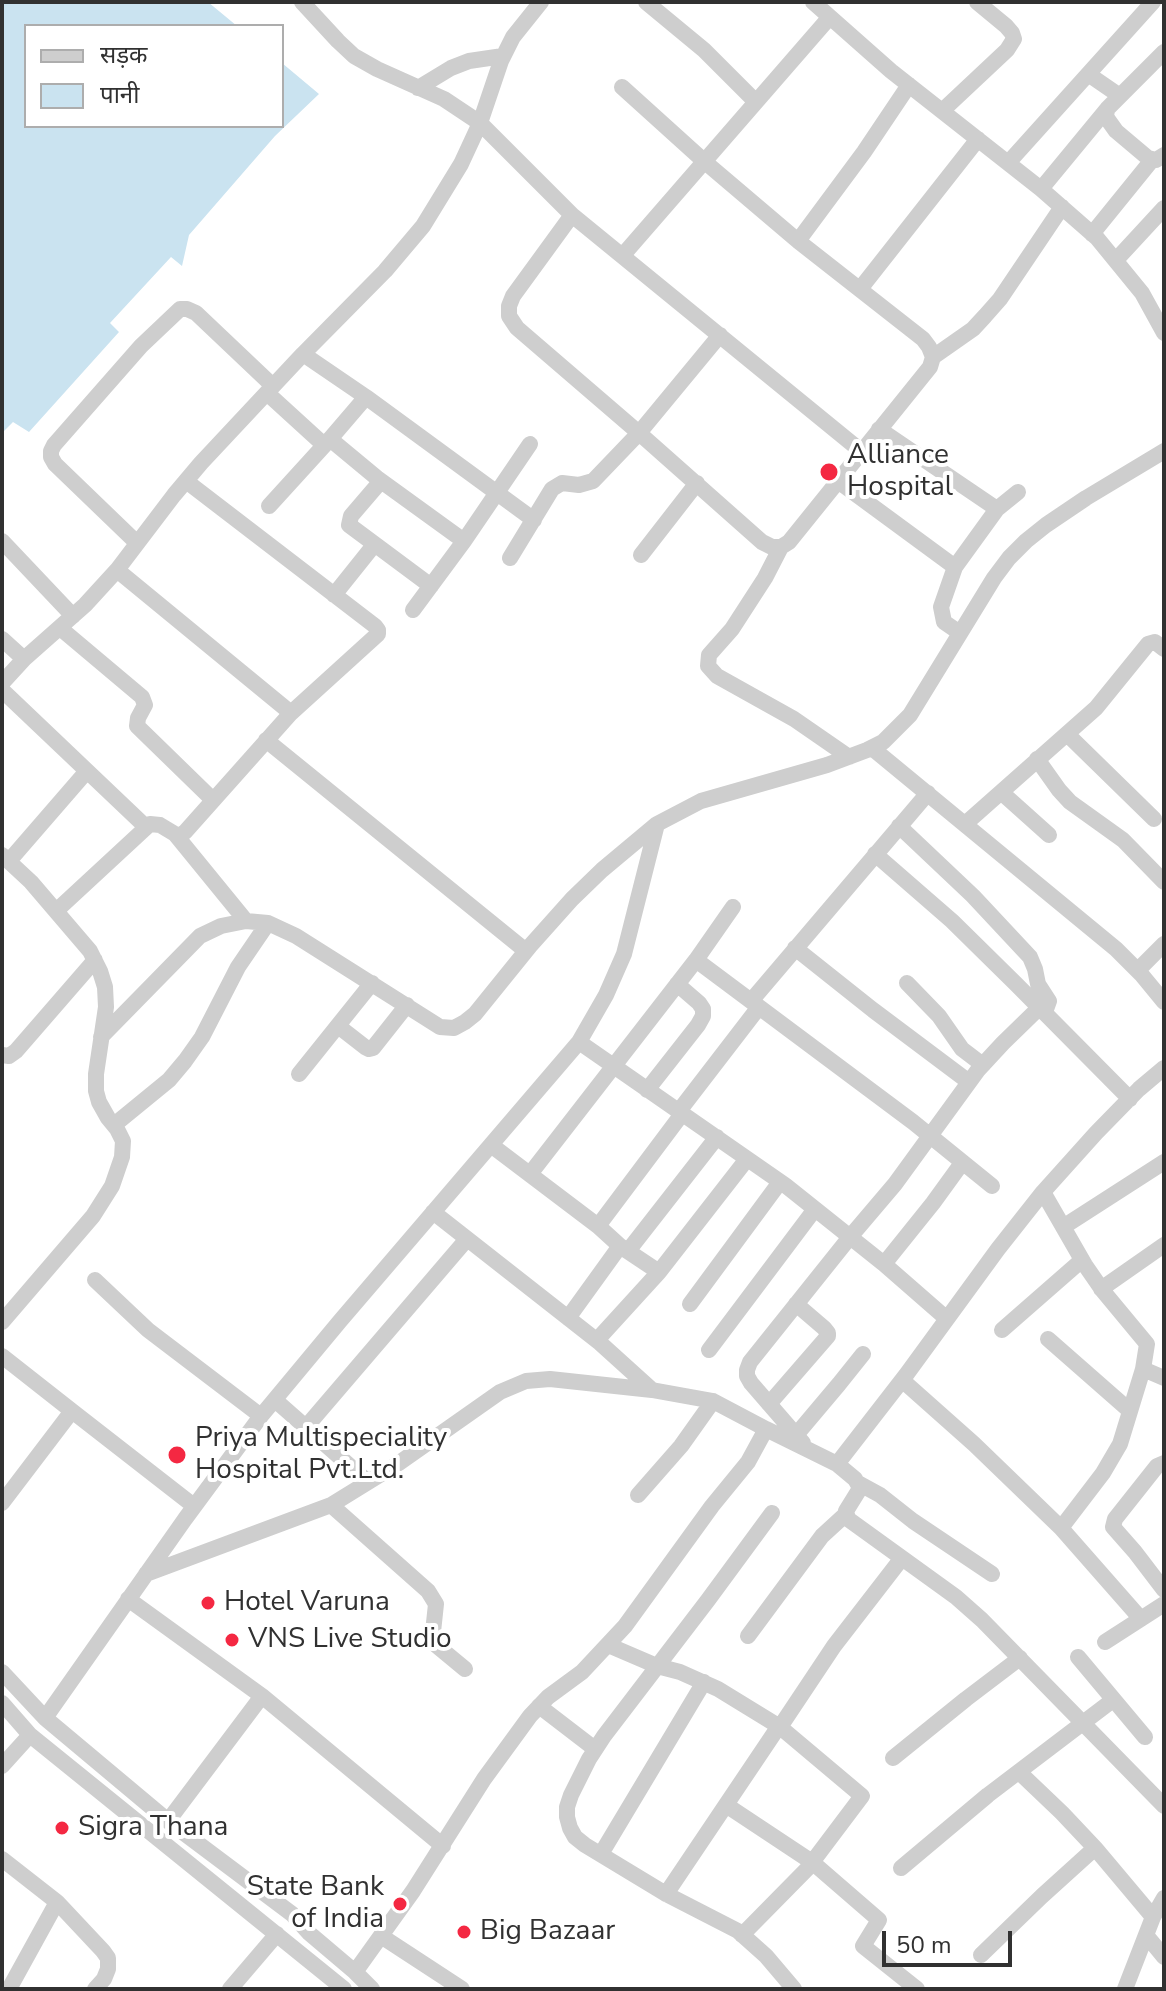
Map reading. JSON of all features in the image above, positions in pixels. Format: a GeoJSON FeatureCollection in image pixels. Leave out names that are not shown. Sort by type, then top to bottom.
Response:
{"type":"FeatureCollection","features":[{"type":"Feature","properties":{"kind":"street"},"geometry":{"type":"LineString","coordinates":[[302,2],[354,56],[444,99],[480,123],[572,215],[861,451]]}},
{"type":"Feature","properties":{"kind":"street"},"geometry":{"type":"LineString","coordinates":[[2,683],[117,570],[186,481],[303,354],[385,271],[423,226],[461,164],[513,37],[541,2]]}},
{"type":"Feature","properties":{"kind":"street"},"geometry":{"type":"LineString","coordinates":[[646,2],[704,50],[755,101]]}},
{"type":"Feature","properties":{"kind":"street"},"geometry":{"type":"LineString","coordinates":[[813,2],[909,85],[1041,189],[1092,234],[1142,293],[1164,333]]}},
{"type":"Feature","properties":{"kind":"street"},"geometry":{"type":"LineString","coordinates":[[942,111],[1007,50],[1014,39],[1006,26],[977,2]]}},
{"type":"Feature","properties":{"kind":"street"},"geometry":{"type":"LineString","coordinates":[[1008,163],[1153,2]]}},
{"type":"Feature","properties":{"kind":"street"},"geometry":{"type":"LineString","coordinates":[[623,255],[829,18]]}},
{"type":"Feature","properties":{"kind":"street"},"geometry":{"type":"LineString","coordinates":[[1041,189],[1107,109],[1164,52]]}},
{"type":"Feature","properties":{"kind":"street"},"geometry":{"type":"LineString","coordinates":[[418,88],[469,61],[503,56]]}},
{"type":"Feature","properties":{"kind":"street"},"geometry":{"type":"LineString","coordinates":[[1088,74],[1120,96]]}},
{"type":"Feature","properties":{"kind":"street"},"geometry":{"type":"LineString","coordinates":[[798,241],[909,85]]}},
{"type":"Feature","properties":{"kind":"street"},"geometry":{"type":"LineString","coordinates":[[622,87],[798,241],[923,339],[933,357]]}},
{"type":"Feature","properties":{"kind":"street"},"geometry":{"type":"LineString","coordinates":[[1092,234],[1158,158],[1116,131],[1106,117],[1107,109]]}},
{"type":"Feature","properties":{"kind":"street"},"geometry":{"type":"LineString","coordinates":[[860,289],[978,139]]}},
{"type":"Feature","properties":{"kind":"street"},"geometry":{"type":"LineString","coordinates":[[849,757],[783,713],[717,676],[708,666],[709,655],[732,629],[781,547],[789,542],[930,367],[933,357],[973,329],[1000,299],[1062,207]]}},
{"type":"Feature","properties":{"kind":"street"},"geometry":{"type":"LineString","coordinates":[[1116,260],[1164,208]]}},
{"type":"Feature","properties":{"kind":"street"},"geometry":{"type":"LineString","coordinates":[[572,215],[513,296],[509,316],[517,328],[762,542],[781,547]]}},
{"type":"Feature","properties":{"kind":"street"},"geometry":{"type":"LineString","coordinates":[[137,543],[55,464],[51,451],[141,346],[180,309],[187,309],[202,319],[327,442],[464,541]]}},
{"type":"Feature","properties":{"kind":"street"},"geometry":{"type":"LineString","coordinates":[[510,558],[556,486],[562,483],[585,485],[593,481],[639,433],[720,335]]}},
{"type":"Feature","properties":{"kind":"street"},"geometry":{"type":"LineString","coordinates":[[303,354],[534,520]]}},
{"type":"Feature","properties":{"kind":"street"},"geometry":{"type":"LineString","coordinates":[[269,506],[366,397]]}},
{"type":"Feature","properties":{"kind":"street"},"geometry":{"type":"LineString","coordinates":[[879,429],[997,509]]}},
{"type":"Feature","properties":{"kind":"street"},"geometry":{"type":"LineString","coordinates":[[413,610],[530,444]]}},
{"type":"Feature","properties":{"kind":"street"},"geometry":{"type":"LineString","coordinates":[[101,1037],[200,936],[221,926],[246,921],[268,923],[296,936],[440,1027],[454,1028],[465,1022],[572,899],[657,824],[701,801],[849,757],[872,748],[893,733],[910,715],[1009,558],[1026,541],[1086,498],[1163,453]]}},
{"type":"Feature","properties":{"kind":"street"},"geometry":{"type":"LineString","coordinates":[[175,834],[185,832],[291,713],[378,634],[375,626],[186,481]]}},
{"type":"Feature","properties":{"kind":"street"},"geometry":{"type":"LineString","coordinates":[[381,481],[351,516],[351,528],[431,586]]}},
{"type":"Feature","properties":{"kind":"street"},"geometry":{"type":"LineString","coordinates":[[838,481],[955,567]]}},
{"type":"Feature","properties":{"kind":"street"},"geometry":{"type":"LineString","coordinates":[[641,555],[697,483]]}},
{"type":"Feature","properties":{"kind":"street"},"geometry":{"type":"LineString","coordinates":[[960,633],[944,622],[941,607],[955,567],[997,509],[1018,492]]}},
{"type":"Feature","properties":{"kind":"street"},"geometry":{"type":"LineString","coordinates":[[2,541],[67,622],[142,697],[145,705],[137,726],[213,800]]}},
{"type":"Feature","properties":{"kind":"street"},"geometry":{"type":"LineString","coordinates":[[334,595],[374,545]]}},
{"type":"Feature","properties":{"kind":"street"},"geometry":{"type":"LineString","coordinates":[[117,570],[291,713]]}},
{"type":"Feature","properties":{"kind":"street"},"geometry":{"type":"LineString","coordinates":[[2,639],[24,659]]}},
{"type":"Feature","properties":{"kind":"street"},"geometry":{"type":"LineString","coordinates":[[965,824],[1096,708],[1148,644],[1155,642],[1164,649]]}},
{"type":"Feature","properties":{"kind":"street"},"geometry":{"type":"LineString","coordinates":[[2,690],[146,827]]}},
{"type":"Feature","properties":{"kind":"street"},"geometry":{"type":"LineString","coordinates":[[1067,734],[1154,819]]}},
{"type":"Feature","properties":{"kind":"street"},"geometry":{"type":"LineString","coordinates":[[266,740],[526,951]]}},
{"type":"Feature","properties":{"kind":"street"},"geometry":{"type":"LineString","coordinates":[[872,748],[1116,949],[1164,1002]]}},
{"type":"Feature","properties":{"kind":"street"},"geometry":{"type":"LineString","coordinates":[[1037,759],[1070,802],[1123,840],[1164,882]]}},
{"type":"Feature","properties":{"kind":"street"},"geometry":{"type":"LineString","coordinates":[[2,1322],[93,1216],[112,1186],[122,1157],[123,1141],[99,1102],[96,1091],[106,1007],[105,987],[95,960],[31,882],[5,858],[87,771]]}},
{"type":"Feature","properties":{"kind":"street"},"geometry":{"type":"LineString","coordinates":[[1001,792],[1049,835]]}},
{"type":"Feature","properties":{"kind":"street"},"geometry":{"type":"LineString","coordinates":[[598,1226],[795,948],[928,793]]}},
{"type":"Feature","properties":{"kind":"street"},"geometry":{"type":"LineString","coordinates":[[56,911],[150,824],[160,825],[175,834],[246,921]]}},
{"type":"Feature","properties":{"kind":"street"},"geometry":{"type":"LineString","coordinates":[[45,1718],[261,1416],[579,1042],[606,995],[624,954],[657,824]]}},
{"type":"Feature","properties":{"kind":"street"},"geometry":{"type":"LineString","coordinates":[[810,1450],[751,1383],[747,1376],[750,1362],[895,1184],[983,1065],[1049,1001],[1038,984],[1030,957],[973,896],[899,826]]}},
{"type":"Feature","properties":{"kind":"street"},"geometry":{"type":"LineString","coordinates":[[875,854],[952,921],[1130,1099]]}},
{"type":"Feature","properties":{"kind":"street"},"geometry":{"type":"LineString","coordinates":[[530,1174],[615,1067],[733,907]]}},
{"type":"Feature","properties":{"kind":"street"},"geometry":{"type":"LineString","coordinates":[[114,1125],[169,1080],[185,1061],[202,1037],[238,967],[268,923]]}},
{"type":"Feature","properties":{"kind":"street"},"geometry":{"type":"LineString","coordinates":[[1138,970],[1164,944]]}},
{"type":"Feature","properties":{"kind":"street"},"geometry":{"type":"LineString","coordinates":[[795,948],[969,1082]]}},
{"type":"Feature","properties":{"kind":"street"},"geometry":{"type":"LineString","coordinates":[[2,1055],[9,1056],[16,1051],[95,960]]}},
{"type":"Feature","properties":{"kind":"street"},"geometry":{"type":"LineString","coordinates":[[696,960],[930,1135],[992,1186]]}},
{"type":"Feature","properties":{"kind":"street"},"geometry":{"type":"LineString","coordinates":[[299,1074],[372,983]]}},
{"type":"Feature","properties":{"kind":"street"},"geometry":{"type":"LineString","coordinates":[[907,983],[939,1016],[962,1049],[983,1065]]}},
{"type":"Feature","properties":{"kind":"street"},"geometry":{"type":"LineString","coordinates":[[647,1090],[703,1016],[699,1003],[677,984]]}},
{"type":"Feature","properties":{"kind":"street"},"geometry":{"type":"LineString","coordinates":[[338,1026],[365,1047],[373,1048],[407,1005]]}},
{"type":"Feature","properties":{"kind":"street"},"geometry":{"type":"LineString","coordinates":[[579,1042],[780,1182],[884,1264],[947,1319]]}},
{"type":"Feature","properties":{"kind":"street"},"geometry":{"type":"LineString","coordinates":[[837,1464],[1043,1192],[1096,1133],[1164,1068]]}},
{"type":"Feature","properties":{"kind":"street"},"geometry":{"type":"LineString","coordinates":[[568,1318],[717,1137]]}},
{"type":"Feature","properties":{"kind":"street"},"geometry":{"type":"LineString","coordinates":[[491,1145],[659,1272]]}},
{"type":"Feature","properties":{"kind":"street"},"geometry":{"type":"LineString","coordinates":[[597,1340],[659,1272],[747,1159]]}},
{"type":"Feature","properties":{"kind":"street"},"geometry":{"type":"LineString","coordinates":[[1063,1227],[1164,1162]]}},
{"type":"Feature","properties":{"kind":"street"},"geometry":{"type":"LineString","coordinates":[[884,1264],[962,1163]]}},
{"type":"Feature","properties":{"kind":"street"},"geometry":{"type":"LineString","coordinates":[[690,1304],[780,1182]]}},
{"type":"Feature","properties":{"kind":"street"},"geometry":{"type":"LineString","coordinates":[[1043,1192],[1101,1289],[1147,1344],[1143,1369],[1120,1444],[1103,1473],[1061,1528]]}},
{"type":"Feature","properties":{"kind":"street"},"geometry":{"type":"LineString","coordinates":[[709,1350],[815,1209]]}},
{"type":"Feature","properties":{"kind":"street"},"geometry":{"type":"LineString","coordinates":[[433,1212],[597,1340],[652,1390]]}},
{"type":"Feature","properties":{"kind":"street"},"geometry":{"type":"LineString","coordinates":[[306,1427],[467,1239]]}},
{"type":"Feature","properties":{"kind":"street"},"geometry":{"type":"LineString","coordinates":[[1101,1289],[1164,1245]]}},
{"type":"Feature","properties":{"kind":"street"},"geometry":{"type":"LineString","coordinates":[[1002,1330],[1082,1260]]}},
{"type":"Feature","properties":{"kind":"street"},"geometry":{"type":"LineString","coordinates":[[95,1280],[148,1330],[261,1416]]}},
{"type":"Feature","properties":{"kind":"street"},"geometry":{"type":"LineString","coordinates":[[769,1404],[828,1336],[824,1328],[796,1304]]}},
{"type":"Feature","properties":{"kind":"street"},"geometry":{"type":"LineString","coordinates":[[1048,1339],[1130,1411]]}},
{"type":"Feature","properties":{"kind":"street"},"geometry":{"type":"LineString","coordinates":[[796,1435],[863,1354]]}},
{"type":"Feature","properties":{"kind":"street"},"geometry":{"type":"LineString","coordinates":[[2,1356],[194,1506]]}},
{"type":"Feature","properties":{"kind":"street"},"geometry":{"type":"LineString","coordinates":[[1143,1369],[1164,1378]]}},
{"type":"Feature","properties":{"kind":"street"},"geometry":{"type":"LineString","coordinates":[[146,1574],[331,1505],[399,1463],[500,1392],[526,1381],[550,1379],[652,1390],[713,1401],[837,1464],[858,1483],[880,1495],[992,1574]]}},
{"type":"Feature","properties":{"kind":"street"},"geometry":{"type":"LineString","coordinates":[[902,1380],[1061,1528],[1141,1619]]}},
{"type":"Feature","properties":{"kind":"street"},"geometry":{"type":"LineString","coordinates":[[275,1400],[368,1482]]}},
{"type":"Feature","properties":{"kind":"street"},"geometry":{"type":"LineString","coordinates":[[638,1495],[681,1446],[713,1401]]}},
{"type":"Feature","properties":{"kind":"street"},"geometry":{"type":"LineString","coordinates":[[2,1503],[72,1411]]}},
{"type":"Feature","properties":{"kind":"street"},"geometry":{"type":"LineString","coordinates":[[355,1972],[443,1846],[484,1779],[530,1716],[548,1697],[582,1672],[625,1626],[748,1462],[766,1429]]}},
{"type":"Feature","properties":{"kind":"street"},"geometry":{"type":"LineString","coordinates":[[1164,1463],[1157,1466],[1115,1519],[1113,1527],[1164,1590]]}},
{"type":"Feature","properties":{"kind":"street"},"geometry":{"type":"LineString","coordinates":[[748,1636],[822,1536],[846,1514],[859,1490],[858,1483]]}},
{"type":"Feature","properties":{"kind":"street"},"geometry":{"type":"LineString","coordinates":[[331,1505],[428,1591],[436,1604],[433,1632],[436,1645],[465,1669]]}},
{"type":"Feature","properties":{"kind":"street"},"geometry":{"type":"LineString","coordinates":[[772,1513],[595,1749],[571,1795],[567,1817],[575,1837],[666,1894],[742,1935],[766,1956],[794,1989]]}},
{"type":"Feature","properties":{"kind":"street"},"geometry":{"type":"LineString","coordinates":[[846,1514],[848,1519],[956,1597],[1164,1806]]}},
{"type":"Feature","properties":{"kind":"street"},"geometry":{"type":"LineString","coordinates":[[666,1894],[834,1646],[902,1558]]}},
{"type":"Feature","properties":{"kind":"street"},"geometry":{"type":"LineString","coordinates":[[128,1599],[262,1696],[443,1846]]}},
{"type":"Feature","properties":{"kind":"street"},"geometry":{"type":"LineString","coordinates":[[1105,1642],[1164,1604]]}},
{"type":"Feature","properties":{"kind":"street"},"geometry":{"type":"LineString","coordinates":[[608,1645],[704,1682],[780,1726],[862,1796],[791,1887],[742,1935]]}},
{"type":"Feature","properties":{"kind":"street"},"geometry":{"type":"LineString","coordinates":[[1078,1657],[1145,1737]]}},
{"type":"Feature","properties":{"kind":"street"},"geometry":{"type":"LineString","coordinates":[[893,1758],[1020,1658]]}},
{"type":"Feature","properties":{"kind":"street"},"geometry":{"type":"LineString","coordinates":[[2,1672],[45,1718],[168,1821],[292,1914],[371,1989]]}},
{"type":"Feature","properties":{"kind":"street"},"geometry":{"type":"LineString","coordinates":[[601,1854],[704,1682]]}},
{"type":"Feature","properties":{"kind":"street"},"geometry":{"type":"LineString","coordinates":[[168,1821],[262,1696]]}},
{"type":"Feature","properties":{"kind":"street"},"geometry":{"type":"LineString","coordinates":[[901,1868],[988,1795],[1113,1700]]}},
{"type":"Feature","properties":{"kind":"street"},"geometry":{"type":"LineString","coordinates":[[2,1703],[30,1735],[344,1989]]}},
{"type":"Feature","properties":{"kind":"street"},"geometry":{"type":"LineString","coordinates":[[539,1706],[595,1749]]}},
{"type":"Feature","properties":{"kind":"street"},"geometry":{"type":"LineString","coordinates":[[2,1766],[30,1735]]}},
{"type":"Feature","properties":{"kind":"street"},"geometry":{"type":"LineString","coordinates":[[1019,1772],[1095,1848],[1153,1917]]}},
{"type":"Feature","properties":{"kind":"street"},"geometry":{"type":"LineString","coordinates":[[726,1805],[812,1862],[879,1920],[863,1946],[917,1989]]}},
{"type":"Feature","properties":{"kind":"street"},"geometry":{"type":"LineString","coordinates":[[981,1955],[1095,1848]]}},
{"type":"Feature","properties":{"kind":"street"},"geometry":{"type":"LineString","coordinates":[[2,1859],[57,1902],[103,1951],[108,1958],[108,1969],[95,1989]]}},
{"type":"Feature","properties":{"kind":"street"},"geometry":{"type":"LineString","coordinates":[[1125,1989],[1153,1917],[1164,1898]]}},
{"type":"Feature","properties":{"kind":"street"},"geometry":{"type":"LineString","coordinates":[[9,1989],[57,1902]]}},
{"type":"Feature","properties":{"kind":"street"},"geometry":{"type":"LineString","coordinates":[[230,1989],[277,1934]]}},
{"type":"Feature","properties":{"kind":"street"},"geometry":{"type":"LineString","coordinates":[[1146,1935],[1164,1957]]}},
{"type":"Feature","properties":{"kind":"street"},"geometry":{"type":"LineString","coordinates":[[381,1936],[462,1989]]}},
{"type":"Feature","properties":{"kind":"water"},"geometry":{"type":"Polygon","coordinates":[[[5,2],[208,2],[235,24],[24,24],[24,128],[283,128],[189,235],[182,266],[171,257],[110,323],[119,332],[29,432],[13,422],[2,433],[2,6],[5,2]]]}},
{"type":"Feature","properties":{"kind":"water"},"geometry":{"type":"Polygon","coordinates":[[[284,65],[319,94],[284,127],[284,65]]]}},
{"type":"Feature","properties":{"kind":"place","name":"Alliance Hospital"},"geometry":{"type":"Point","coordinates":[829,472]}},
{"type":"Feature","properties":{"kind":"place","name":"Priya Multispeciality Hospital Pvt.Ltd."},"geometry":{"type":"Point","coordinates":[177,1455]}},
{"type":"Feature","properties":{"kind":"place","name":"Hotel Varuna"},"geometry":{"type":"Point","coordinates":[208,1603]}},
{"type":"Feature","properties":{"kind":"place","name":"VNS Live Studio"},"geometry":{"type":"Point","coordinates":[232,1640]}},
{"type":"Feature","properties":{"kind":"place","name":"Sigra Thana"},"geometry":{"type":"Point","coordinates":[62,1828]}},
{"type":"Feature","properties":{"kind":"place","name":"State Bank of India"},"geometry":{"type":"Point","coordinates":[400,1904]}},
{"type":"Feature","properties":{"kind":"place","name":"Big Bazaar"},"geometry":{"type":"Point","coordinates":[464,1932]}}]}
